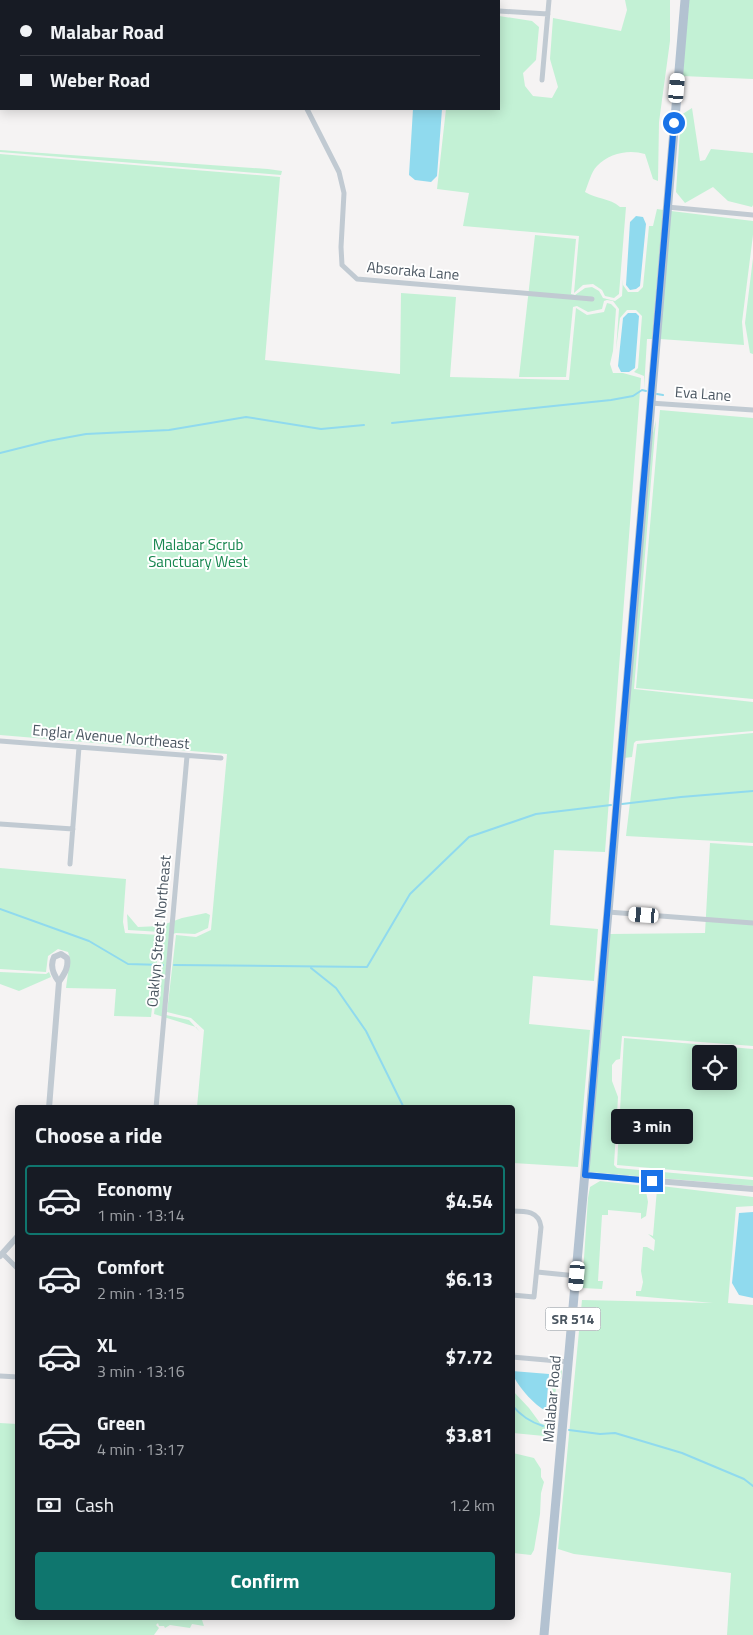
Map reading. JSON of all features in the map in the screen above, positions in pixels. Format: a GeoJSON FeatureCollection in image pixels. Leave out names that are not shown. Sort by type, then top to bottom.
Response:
{"type":"FeatureCollection","features":[{"type":"Feature","properties":{"kind":"main road","name":"Malabar Road"},"geometry":{"type":"LineString","coordinates":[[544,1635],[577,1276],[685,0]]}},
{"type":"Feature","properties":{"kind":"street"},"geometry":{"type":"LineString","coordinates":[[542,80],[549,0]]}},
{"type":"Feature","properties":{"kind":"street"},"geometry":{"type":"LineString","coordinates":[[500,10],[548,14]]}},
{"type":"Feature","properties":{"kind":"street","name":"Absoraka Lane"},"geometry":{"type":"LineString","coordinates":[[308,110],[339,172],[344,193],[342,265],[357,279],[592,300]]}},
{"type":"Feature","properties":{"kind":"street"},"geometry":{"type":"LineString","coordinates":[[667,208],[753,215]]}},
{"type":"Feature","properties":{"kind":"street","name":"Eva Lane"},"geometry":{"type":"LineString","coordinates":[[650,403],[753,410]]}},
{"type":"Feature","properties":{"kind":"street","name":"Englar Avenue Northeast"},"geometry":{"type":"LineString","coordinates":[[0,741],[221,758]]}},
{"type":"Feature","properties":{"kind":"street"},"geometry":{"type":"LineString","coordinates":[[70,864],[79,747]]}},
{"type":"Feature","properties":{"kind":"street","name":"Oaklyn Street Northeast"},"geometry":{"type":"LineString","coordinates":[[156,1105],[187,756]]}},
{"type":"Feature","properties":{"kind":"street"},"geometry":{"type":"LineString","coordinates":[[0,824],[72,829]]}},
{"type":"Feature","properties":{"kind":"street"},"geometry":{"type":"LineString","coordinates":[[608,912],[753,923]]}},
{"type":"Feature","properties":{"kind":"street"},"geometry":{"type":"LineString","coordinates":[[49,1105],[59,982]]}},
{"type":"Feature","properties":{"kind":"street"},"geometry":{"type":"LineString","coordinates":[[585,1175],[753,1189]]}},
{"type":"Feature","properties":{"kind":"street"},"geometry":{"type":"LineString","coordinates":[[515,1211],[532,1212],[540,1220],[541,1227],[534,1297],[515,1295]]}},
{"type":"Feature","properties":{"kind":"street"},"geometry":{"type":"LineString","coordinates":[[15,1240],[2,1255],[15,1266]]}},
{"type":"Feature","properties":{"kind":"street"},"geometry":{"type":"LineString","coordinates":[[536,1272],[577,1276]]}},
{"type":"Feature","properties":{"kind":"street"},"geometry":{"type":"LineString","coordinates":[[515,1357],[569,1362]]}},
{"type":"Feature","properties":{"kind":"street"},"geometry":{"type":"LineString","coordinates":[[0,1376],[15,1377]]}},
{"type":"Feature","properties":{"kind":"green space"},"geometry":{"type":"Polygon","coordinates":[[[625,0],[670,0],[670,41],[659,122],[658,181],[653,179],[645,154],[626,152],[613,155],[597,166],[591,175],[585,192],[620,207],[626,207],[619,294],[614,298],[605,296],[602,290],[593,284],[583,285],[574,293],[579,236],[463,226],[469,193],[437,189],[446,110],[500,110],[500,16],[532,21],[539,27],[536,60],[523,73],[525,86],[533,96],[552,98],[558,87],[550,59],[553,18],[621,31],[627,10],[625,0]]]}},
{"type":"Feature","properties":{"kind":"green space"},"geometry":{"type":"Polygon","coordinates":[[[689,0],[753,0],[753,79],[682,76],[689,0]]]}},
{"type":"Feature","properties":{"kind":"green space"},"geometry":{"type":"Polygon","coordinates":[[[692,108],[700,161],[705,160],[711,149],[753,153],[752,207],[728,201],[713,187],[685,203],[676,192],[681,115],[692,108]]]}},
{"type":"Feature","properties":{"kind":"green space"},"geometry":{"type":"Polygon","coordinates":[[[0,150],[282,171],[281,175],[0,152],[0,150]]]}},
{"type":"Feature","properties":{"kind":"green space","name":"Malabar Scrub Sanctuary West"},"geometry":{"type":"Polygon","coordinates":[[[0,154],[280,177],[265,360],[400,374],[401,293],[456,297],[450,377],[569,380],[576,308],[587,315],[604,312],[607,303],[616,309],[613,351],[610,364],[613,373],[623,373],[641,378],[605,852],[554,850],[550,925],[598,929],[594,981],[533,976],[529,1024],[590,1030],[578,1167],[515,1163],[515,1105],[197,1105],[204,1030],[191,1018],[167,1012],[176,935],[196,937],[211,930],[227,754],[0,735],[0,154]]]}},
{"type":"Feature","properties":{"kind":"green space"},"geometry":{"type":"Polygon","coordinates":[[[657,209],[663,210],[652,339],[647,339],[644,389],[644,376],[634,372],[638,368],[642,316],[636,310],[627,310],[620,318],[616,350],[619,309],[613,301],[607,300],[604,301],[602,309],[588,312],[577,306],[573,307],[566,377],[519,377],[535,235],[576,239],[571,294],[575,295],[585,288],[592,287],[599,291],[603,298],[615,301],[622,296],[623,279],[623,285],[628,292],[638,292],[643,287],[649,226],[653,226],[657,209]]]}},
{"type":"Feature","properties":{"kind":"green space"},"geometry":{"type":"Polygon","coordinates":[[[671,211],[753,221],[753,235],[742,322],[744,345],[660,339],[671,211]]]}},
{"type":"Feature","properties":{"kind":"green space"},"geometry":{"type":"Polygon","coordinates":[[[753,258],[753,354],[750,353],[745,323],[753,258]]]}},
{"type":"Feature","properties":{"kind":"green space"},"geometry":{"type":"Polygon","coordinates":[[[660,410],[753,418],[753,699],[636,688],[660,410]]]}},
{"type":"Feature","properties":{"kind":"green space"},"geometry":{"type":"Polygon","coordinates":[[[656,420],[634,689],[753,702],[753,731],[636,741],[632,757],[624,758],[651,442],[656,420]]]}},
{"type":"Feature","properties":{"kind":"green space"},"geometry":{"type":"Polygon","coordinates":[[[753,733],[753,843],[626,836],[637,744],[753,733]]]}},
{"type":"Feature","properties":{"kind":"green space"},"geometry":{"type":"Polygon","coordinates":[[[710,843],[753,846],[753,1046],[622,1036],[620,1059],[616,1060],[612,1065],[612,1081],[618,1097],[614,1165],[617,1168],[753,1180],[753,1186],[589,1172],[610,934],[705,933],[710,843]]]}},
{"type":"Feature","properties":{"kind":"green space"},"geometry":{"type":"Polygon","coordinates":[[[0,868],[126,879],[123,922],[125,933],[160,935],[151,1017],[114,1016],[116,989],[66,988],[70,958],[68,952],[58,949],[48,956],[46,972],[0,969],[0,868]]]}},
{"type":"Feature","properties":{"kind":"green space"},"geometry":{"type":"Polygon","coordinates":[[[206,913],[210,915],[208,928],[195,934],[173,934],[166,1015],[189,1020],[195,1027],[154,1014],[164,935],[161,932],[128,930],[127,914],[138,927],[160,926],[182,918],[206,913]]]}},
{"type":"Feature","properties":{"kind":"green space"},"geometry":{"type":"Polygon","coordinates":[[[0,972],[46,974],[49,972],[51,977],[19,991],[0,984],[0,972]]]}},
{"type":"Feature","properties":{"kind":"green space"},"geometry":{"type":"Polygon","coordinates":[[[624,1038],[706,1045],[692,1045],[692,1090],[737,1090],[737,1048],[753,1049],[753,1177],[617,1165],[624,1038]]]}},
{"type":"Feature","properties":{"kind":"green space"},"geometry":{"type":"Polygon","coordinates":[[[600,1181],[645,1186],[648,1202],[646,1216],[641,1219],[641,1213],[608,1210],[608,1215],[602,1215],[598,1281],[603,1281],[602,1289],[582,1288],[588,1198],[590,1187],[600,1181]]]}},
{"type":"Feature","properties":{"kind":"green space"},"geometry":{"type":"Polygon","coordinates":[[[661,1186],[753,1197],[753,1206],[736,1207],[728,1303],[753,1305],[753,1635],[727,1635],[731,1573],[574,1554],[558,1549],[582,1300],[713,1303],[636,1296],[636,1291],[641,1291],[643,1282],[641,1271],[643,1247],[654,1251],[655,1240],[648,1234],[653,1236],[657,1189],[661,1186]]]}},
{"type":"Feature","properties":{"kind":"green space"},"geometry":{"type":"Polygon","coordinates":[[[554,1366],[557,1366],[562,1370],[561,1379],[557,1379],[551,1430],[544,1436],[515,1433],[515,1393],[540,1423],[545,1425],[545,1422],[549,1423],[554,1366]]]}},
{"type":"Feature","properties":{"kind":"green space"},"geometry":{"type":"Polygon","coordinates":[[[0,1423],[15,1424],[15,1620],[202,1620],[204,1626],[192,1624],[190,1628],[170,1625],[165,1628],[164,1626],[159,1626],[158,1623],[156,1625],[159,1628],[154,1635],[0,1635],[0,1423]]]}},
{"type":"Feature","properties":{"kind":"green space"},"geometry":{"type":"Polygon","coordinates":[[[515,1453],[534,1458],[541,1469],[541,1477],[544,1482],[534,1550],[531,1555],[515,1553],[515,1453]]]}},
{"type":"Feature","properties":{"kind":"water"},"geometry":{"type":"Polygon","coordinates":[[[413,110],[442,110],[437,176],[431,182],[415,180],[409,175],[413,110]]]}},
{"type":"Feature","properties":{"kind":"water"},"geometry":{"type":"Polygon","coordinates":[[[636,216],[643,217],[646,224],[640,286],[630,290],[626,285],[630,222],[636,216]]]}},
{"type":"Feature","properties":{"kind":"water"},"geometry":{"type":"Polygon","coordinates":[[[628,313],[636,313],[639,316],[635,368],[629,372],[621,372],[618,366],[623,318],[628,313]]]}},
{"type":"Feature","properties":{"kind":"water"},"geometry":{"type":"Polygon","coordinates":[[[753,1212],[753,1298],[739,1295],[732,1283],[739,1213],[753,1212]]]}},
{"type":"Feature","properties":{"kind":"water"},"geometry":{"type":"Polygon","coordinates":[[[515,1371],[549,1374],[546,1410],[537,1405],[516,1381],[515,1371]]]}},
{"type":"Feature","properties":{"kind":"waterway"},"geometry":{"type":"LineString","coordinates":[[392,423],[611,400],[633,396],[642,390],[646,391]]}},
{"type":"Feature","properties":{"kind":"waterway"},"geometry":{"type":"LineString","coordinates":[[657,394],[663,395]]}},
{"type":"Feature","properties":{"kind":"waterway"},"geometry":{"type":"LineString","coordinates":[[0,453],[86,434],[169,430],[246,417],[321,429],[364,425]]}},
{"type":"Feature","properties":{"kind":"waterway"},"geometry":{"type":"LineString","coordinates":[[622,804],[753,791]]}},
{"type":"Feature","properties":{"kind":"waterway"},"geometry":{"type":"LineString","coordinates":[[174,965],[367,967],[410,894],[469,837],[536,814],[611,805]]}},
{"type":"Feature","properties":{"kind":"waterway"},"geometry":{"type":"LineString","coordinates":[[0,909],[89,941],[128,964],[163,965]]}},
{"type":"Feature","properties":{"kind":"waterway"},"geometry":{"type":"LineString","coordinates":[[311,968],[336,988],[366,1031],[403,1105]]}},
{"type":"Feature","properties":{"kind":"waterway"},"geometry":{"type":"LineString","coordinates":[[515,1408],[526,1418],[543,1426]]}},
{"type":"Feature","properties":{"kind":"waterway"},"geometry":{"type":"LineString","coordinates":[[569,1430],[600,1434],[615,1433],[682,1453],[744,1479],[753,1486]]}},
{"type":"Feature","properties":{"kind":"route"},"geometry":{"type":"LineString","coordinates":[[652,1181],[585,1175],[674,123]]}}]}
